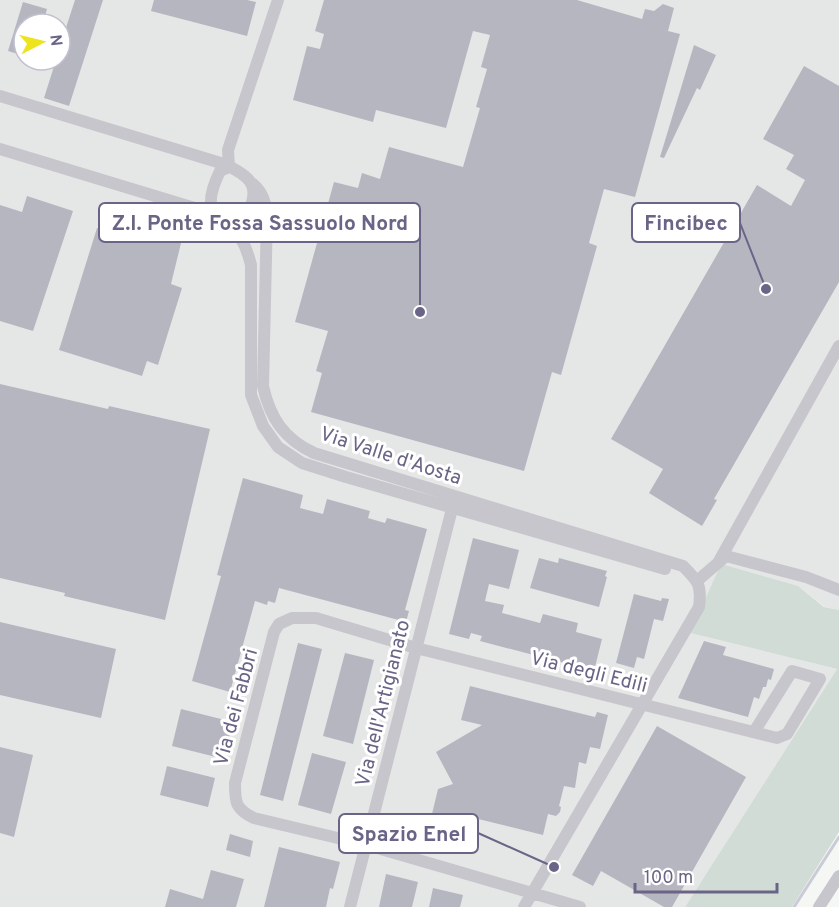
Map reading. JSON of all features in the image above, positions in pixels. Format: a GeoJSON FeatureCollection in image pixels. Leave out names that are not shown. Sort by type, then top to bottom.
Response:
{"type":"FeatureCollection","features":[{"type":"Feature","properties":{"kind":"street"},"geometry":{"type":"LineString","coordinates":[[230,167],[228,150],[278,0]]}},
{"type":"Feature","properties":{"kind":"street","name":"Via Valle d'Aosta"},"geometry":{"type":"LineString","coordinates":[[0,96],[230,167],[240,171],[261,191],[267,215],[263,386],[270,412],[297,445],[314,453],[683,566],[697,581]]}},
{"type":"Feature","properties":{"kind":"street","name":"Via Valle d'Aosta"},"geometry":{"type":"LineString","coordinates":[[0,149],[221,216],[236,216],[248,212],[254,200],[253,184]]}},
{"type":"Feature","properties":{"kind":"street","name":"Via Valle d'Aosta"},"geometry":{"type":"LineString","coordinates":[[230,167],[220,171],[209,201],[212,210],[239,233],[247,249],[251,265],[251,395],[263,426],[279,447],[302,463],[680,574],[697,581]]}},
{"type":"Feature","properties":{"kind":"street"},"geometry":{"type":"LineString","coordinates":[[718,563],[839,346]]}},
{"type":"Feature","properties":{"kind":"street","name":"Via dell'Artigianato"},"geometry":{"type":"LineString","coordinates":[[350,907],[453,509]]}},
{"type":"Feature","properties":{"kind":"street"},"geometry":{"type":"LineString","coordinates":[[524,907],[699,607],[701,593],[697,581],[726,556],[806,577],[839,590]]}},
{"type":"Feature","properties":{"kind":"street","name":"Via dei Fabbri"},"geometry":{"type":"LineString","coordinates":[[367,845],[254,818],[243,813],[235,801],[235,783],[274,632],[279,624],[292,618],[316,618],[416,648]]}},
{"type":"Feature","properties":{"kind":"street","name":"Via degli Edili"},"geometry":{"type":"LineString","coordinates":[[416,648],[777,738],[787,734],[820,679],[792,671],[754,732]]}},
{"type":"Feature","properties":{"kind":"street"},"geometry":{"type":"LineString","coordinates":[[367,845],[580,907]]}},
{"type":"Feature","properties":{"kind":"street"},"geometry":{"type":"LineString","coordinates":[[819,907],[839,876]]}},
{"type":"Feature","properties":{"kind":"shaded area"},"geometry":{"type":"Polygon","coordinates":[[[0,0],[839,0],[839,610],[825,607],[798,586],[690,633],[837,669],[685,907],[0,907],[0,0]]]}},
{"type":"Feature","properties":{"kind":"shaded area"},"geometry":{"type":"Polygon","coordinates":[[[721,564],[798,586],[824,607],[839,610],[839,832],[792,907],[685,907],[837,669],[690,633],[721,564]]]}},
{"type":"Feature","properties":{"kind":"building"},"geometry":{"type":"Polygon","coordinates":[[[75,0],[103,0],[69,106],[44,98],[52,72],[72,72],[71,12],[75,0]]]}},
{"type":"Feature","properties":{"kind":"building"},"geometry":{"type":"Polygon","coordinates":[[[154,0],[247,0],[256,2],[247,36],[151,11],[154,0]]]}},
{"type":"Feature","properties":{"kind":"building"},"geometry":{"type":"Polygon","coordinates":[[[324,0],[577,0],[642,19],[645,9],[654,11],[663,4],[674,8],[668,31],[680,34],[635,197],[604,189],[589,243],[597,246],[561,375],[552,372],[524,471],[311,412],[322,373],[316,371],[328,331],[295,322],[334,182],[358,188],[362,173],[380,179],[389,147],[463,167],[480,108],[476,107],[487,69],[481,67],[490,35],[473,31],[446,128],[376,110],[373,122],[293,100],[307,46],[320,49],[324,34],[315,31],[324,0]]]}},
{"type":"Feature","properties":{"kind":"building"},"geometry":{"type":"Polygon","coordinates":[[[23,2],[47,9],[46,12],[20,12],[23,2]]]}},
{"type":"Feature","properties":{"kind":"building"},"geometry":{"type":"Polygon","coordinates":[[[12,38],[12,52],[8,51],[12,38]]]}},
{"type":"Feature","properties":{"kind":"building"},"geometry":{"type":"Polygon","coordinates":[[[694,45],[716,55],[700,90],[697,88],[664,158],[660,157],[694,45]]]}},
{"type":"Feature","properties":{"kind":"building"},"geometry":{"type":"Polygon","coordinates":[[[804,66],[839,86],[839,282],[714,499],[717,500],[702,526],[649,493],[663,469],[611,439],[757,185],[791,206],[805,180],[786,169],[794,155],[763,139],[804,66]]]}},
{"type":"Feature","properties":{"kind":"building"},"geometry":{"type":"Polygon","coordinates":[[[27,196],[73,211],[33,331],[0,321],[0,205],[22,212],[27,196]]]}},
{"type":"Feature","properties":{"kind":"building"},"geometry":{"type":"Polygon","coordinates":[[[106,216],[182,239],[171,284],[182,288],[158,365],[147,361],[142,376],[59,350],[97,228],[102,229],[106,216]]]}},
{"type":"Feature","properties":{"kind":"building"},"geometry":{"type":"Polygon","coordinates":[[[0,384],[108,409],[109,406],[210,429],[165,620],[0,578],[0,384]]]}},
{"type":"Feature","properties":{"kind":"building"},"geometry":{"type":"Polygon","coordinates":[[[243,478],[303,495],[300,508],[323,514],[327,499],[370,511],[368,518],[385,523],[387,518],[427,529],[405,610],[409,611],[406,622],[279,588],[275,603],[268,601],[267,605],[255,601],[230,692],[192,681],[221,576],[217,575],[243,478]]]}},
{"type":"Feature","properties":{"kind":"building"},"geometry":{"type":"Polygon","coordinates":[[[473,538],[519,550],[509,589],[489,584],[485,601],[504,605],[502,613],[540,623],[543,614],[578,623],[576,632],[602,639],[594,671],[480,641],[482,636],[471,633],[469,639],[449,634],[473,538]]]}},
{"type":"Feature","properties":{"kind":"building"},"geometry":{"type":"Polygon","coordinates":[[[539,558],[558,563],[559,558],[607,571],[599,607],[530,588],[539,558]]]}},
{"type":"Feature","properties":{"kind":"building"},"geometry":{"type":"Polygon","coordinates":[[[634,594],[661,601],[662,598],[669,599],[663,621],[654,619],[644,659],[637,657],[634,668],[616,663],[634,594]]]}},
{"type":"Feature","properties":{"kind":"building"},"geometry":{"type":"Polygon","coordinates":[[[0,622],[116,649],[101,718],[0,695],[0,622]]]}},
{"type":"Feature","properties":{"kind":"building"},"geometry":{"type":"Polygon","coordinates":[[[704,641],[726,647],[723,655],[774,669],[771,680],[768,679],[759,699],[754,697],[748,717],[678,698],[704,641]]]}},
{"type":"Feature","properties":{"kind":"building"},"geometry":{"type":"Polygon","coordinates":[[[298,643],[322,649],[283,801],[260,795],[298,643]]]}},
{"type":"Feature","properties":{"kind":"building"},"geometry":{"type":"Polygon","coordinates":[[[345,653],[374,660],[353,744],[323,736],[345,653]]]}},
{"type":"Feature","properties":{"kind":"building"},"geometry":{"type":"Polygon","coordinates":[[[470,686],[595,717],[597,712],[608,715],[600,749],[590,747],[586,764],[579,762],[575,788],[564,786],[559,806],[561,807],[560,812],[556,816],[548,814],[543,835],[470,817],[465,838],[461,841],[452,839],[452,843],[426,837],[429,825],[425,817],[432,814],[438,789],[453,784],[436,752],[482,725],[461,720],[470,686]]]}},
{"type":"Feature","properties":{"kind":"building"},"geometry":{"type":"Polygon","coordinates":[[[181,709],[233,722],[224,759],[172,746],[181,709]]]}},
{"type":"Feature","properties":{"kind":"building"},"geometry":{"type":"Polygon","coordinates":[[[657,726],[746,777],[672,907],[664,907],[601,871],[593,886],[572,875],[657,726]]]}},
{"type":"Feature","properties":{"kind":"building"},"geometry":{"type":"Polygon","coordinates":[[[0,747],[33,755],[14,837],[0,833],[0,747]]]}},
{"type":"Feature","properties":{"kind":"building"},"geometry":{"type":"Polygon","coordinates":[[[312,753],[346,762],[331,814],[298,805],[312,753]]]}},
{"type":"Feature","properties":{"kind":"building"},"geometry":{"type":"Polygon","coordinates":[[[167,766],[215,778],[208,807],[160,795],[167,766]]]}},
{"type":"Feature","properties":{"kind":"building"},"geometry":{"type":"Polygon","coordinates":[[[230,834],[253,841],[250,857],[226,850],[230,834]]]}},
{"type":"Feature","properties":{"kind":"building"},"geometry":{"type":"Polygon","coordinates":[[[279,847],[340,862],[333,889],[330,888],[326,907],[264,907],[279,847]]]}},
{"type":"Feature","properties":{"kind":"building"},"geometry":{"type":"Polygon","coordinates":[[[211,870],[244,879],[236,907],[165,907],[170,889],[203,899],[211,870]]]}},
{"type":"Feature","properties":{"kind":"building"},"geometry":{"type":"Polygon","coordinates":[[[386,874],[418,882],[412,907],[379,907],[386,874]]]}},
{"type":"Feature","properties":{"kind":"building"},"geometry":{"type":"Polygon","coordinates":[[[433,888],[463,895],[460,907],[429,907],[433,888]]]}},
{"type":"Feature","properties":{"kind":"waterway"},"geometry":{"type":"LineString","coordinates":[[794,907],[839,837]]}},
{"type":"Feature","properties":{"kind":"place","name":"Fincibec"},"geometry":{"type":"Point","coordinates":[766,289]}},
{"type":"Feature","properties":{"kind":"place","name":"Z.I. Ponte Fossa Sassuolo Nord"},"geometry":{"type":"Point","coordinates":[420,312]}},
{"type":"Feature","properties":{"kind":"place","name":"Spazio Enel"},"geometry":{"type":"Point","coordinates":[554,867]}}]}
